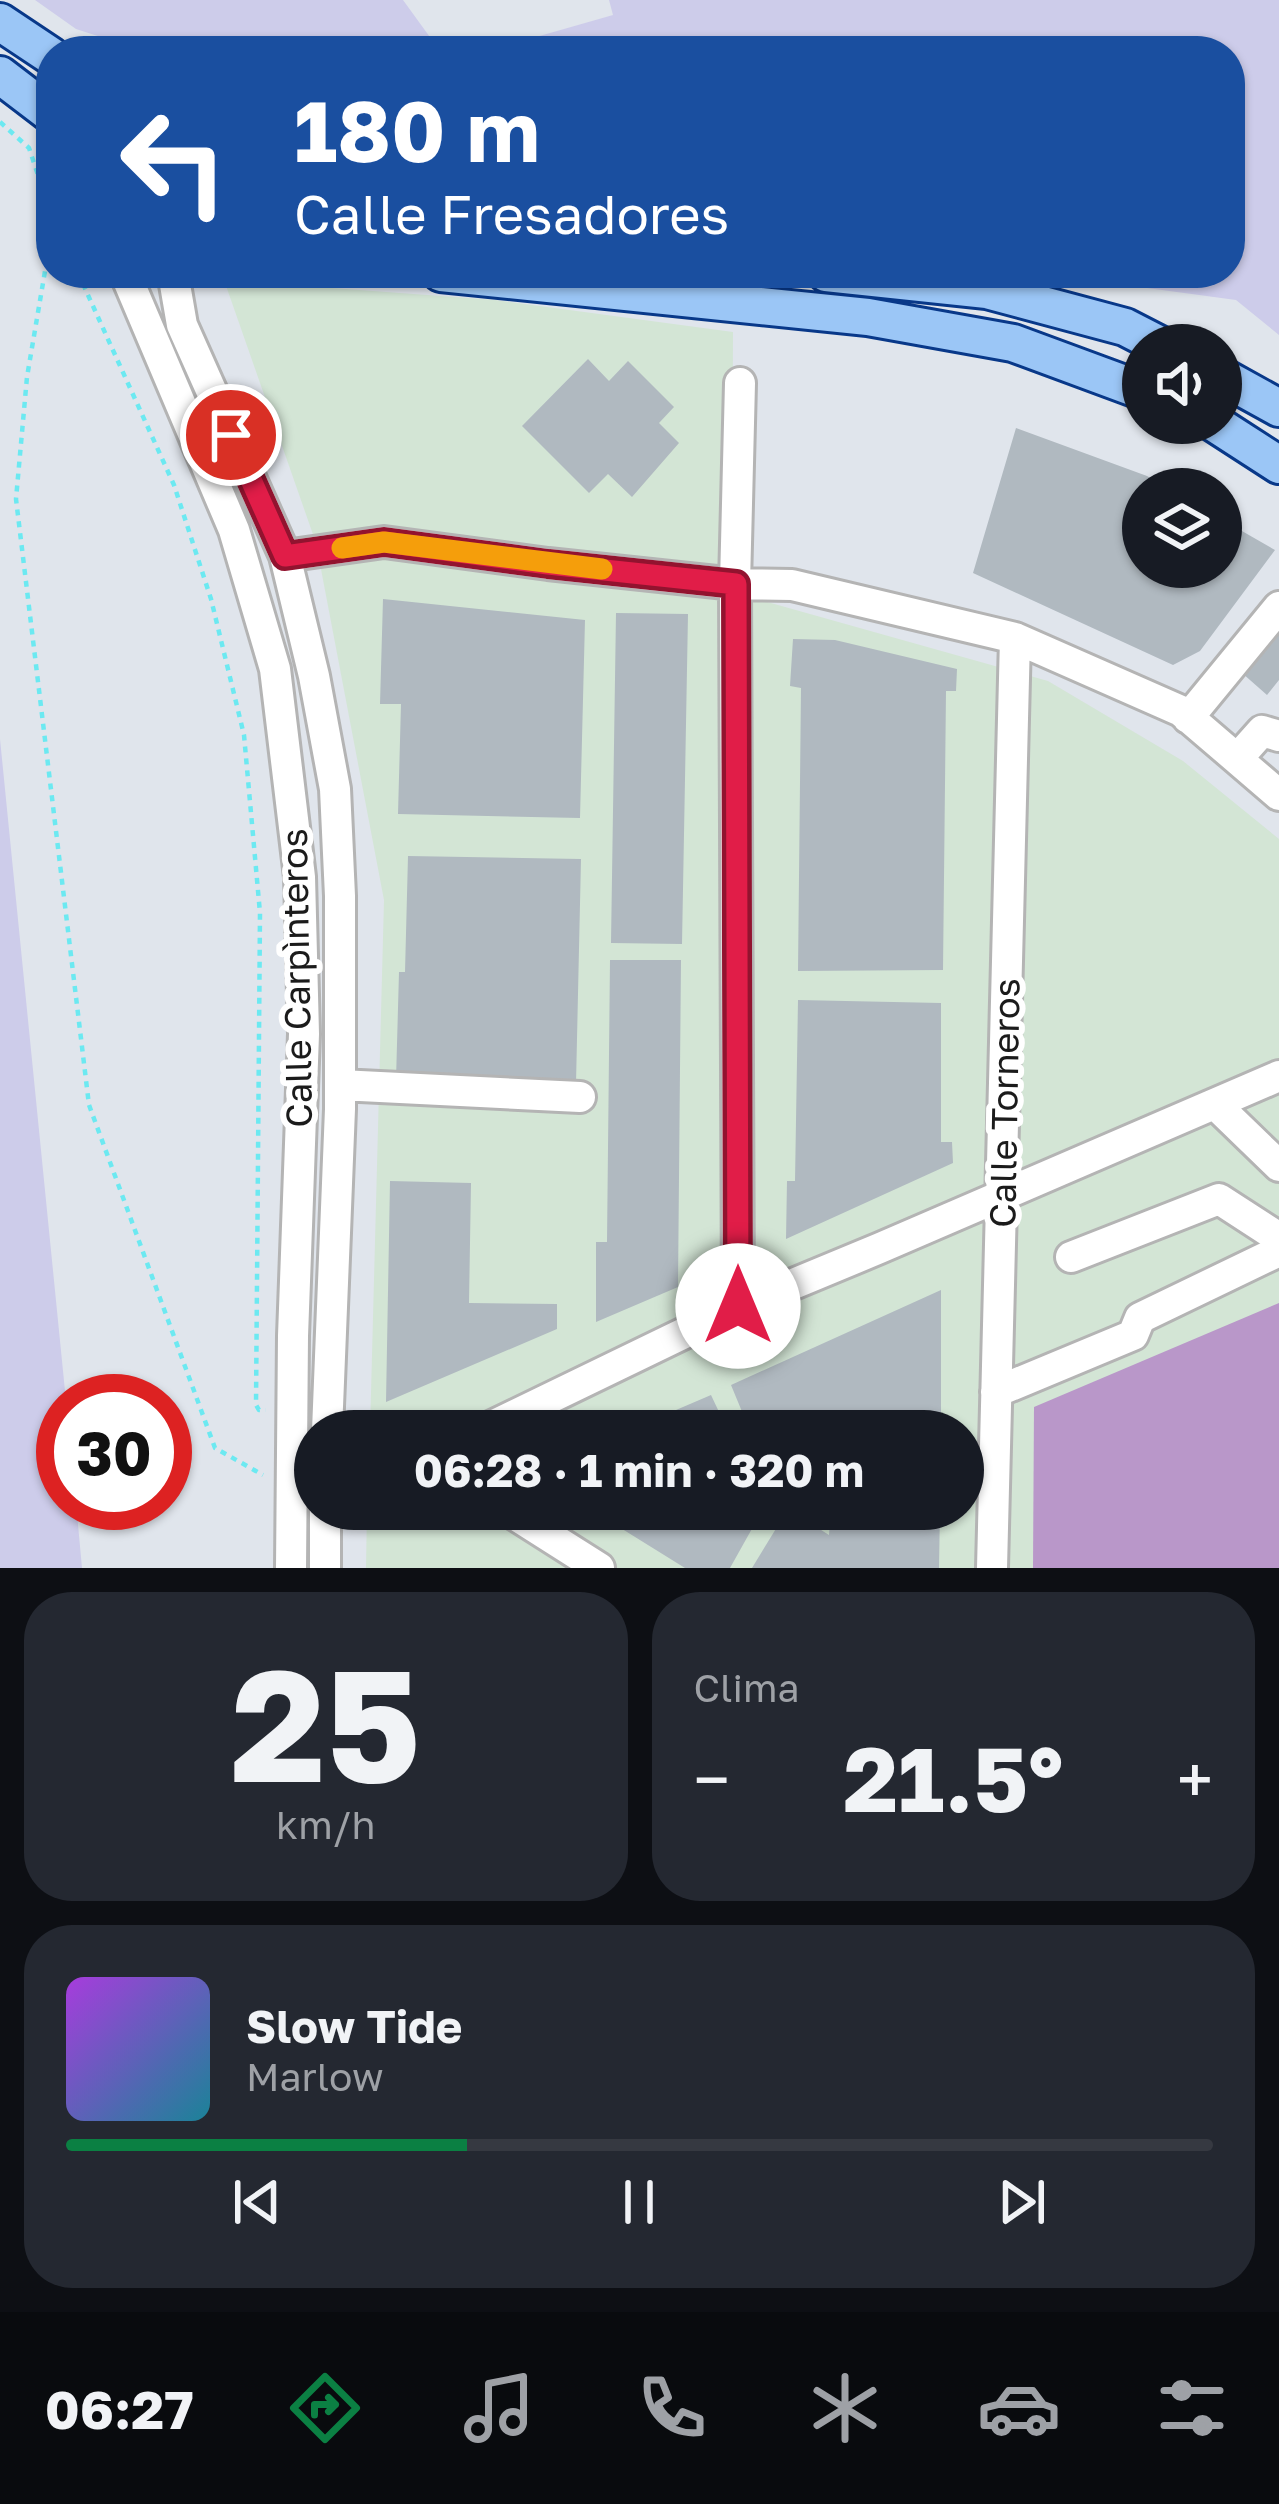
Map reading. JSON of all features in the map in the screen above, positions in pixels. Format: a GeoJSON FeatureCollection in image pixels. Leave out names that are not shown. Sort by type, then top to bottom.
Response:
{"type":"FeatureCollection","features":[{"type":"Feature","properties":{"kind":"main road"},"geometry":{"type":"LineString","coordinates":[[0,22],[36,46]]}},
{"type":"Feature","properties":{"kind":"main road"},"geometry":{"type":"LineString","coordinates":[[0,75],[36,103]]}},
{"type":"Feature","properties":{"kind":"main road"},"geometry":{"type":"LineString","coordinates":[[587,288],[868,317],[1013,343],[1122,383]]}},
{"type":"Feature","properties":{"kind":"main road"},"geometry":{"type":"LineString","coordinates":[[968,288],[1122,327]]}},
{"type":"Feature","properties":{"kind":"main road"},"geometry":{"type":"LineString","coordinates":[[1242,388],[1279,409]]}},
{"type":"Feature","properties":{"kind":"main road"},"geometry":{"type":"LineString","coordinates":[[1242,441],[1279,465]]}},
{"type":"Feature","properties":{"kind":"street","name":"Calle Carpìnteros"},"geometry":{"type":"LineString","coordinates":[[131,288],[234,530],[275,670],[301,899],[304,1034],[293,1336],[299,1410]]}},
{"type":"Feature","properties":{"kind":"street","name":"Calle Carpìnteros"},"geometry":{"type":"LineString","coordinates":[[176,288],[182,325],[285,556],[335,789],[340,1085],[328,1410]]}},
{"type":"Feature","properties":{"kind":"street"},"geometry":{"type":"LineString","coordinates":[[738,1306],[740,383]]}},
{"type":"Feature","properties":{"kind":"street"},"geometry":{"type":"LineString","coordinates":[[285,556],[384,542],[736,584],[793,585],[1015,638],[1181,711],[1279,795]]}},
{"type":"Feature","properties":{"kind":"street"},"geometry":{"type":"LineString","coordinates":[[1188,718],[1279,607]]}},
{"type":"Feature","properties":{"kind":"street","name":"Calle Torneros"},"geometry":{"type":"LineString","coordinates":[[992,1568],[1015,638]]}},
{"type":"Feature","properties":{"kind":"street"},"geometry":{"type":"LineString","coordinates":[[1237,759],[1262,731],[1279,736]]}},
{"type":"Feature","properties":{"kind":"street"},"geometry":{"type":"LineString","coordinates":[[525,1410],[738,1306],[1279,1076]]}},
{"type":"Feature","properties":{"kind":"street"},"geometry":{"type":"LineString","coordinates":[[340,1085],[580,1097]]}},
{"type":"Feature","properties":{"kind":"street"},"geometry":{"type":"LineString","coordinates":[[1216,1105],[1279,1166]]}},
{"type":"Feature","properties":{"kind":"street"},"geometry":{"type":"LineString","coordinates":[[1071,1257],[1219,1199],[1279,1238]]}},
{"type":"Feature","properties":{"kind":"street"},"geometry":{"type":"LineString","coordinates":[[996,1392],[1133,1335],[1140,1318],[1279,1251]]}},
{"type":"Feature","properties":{"kind":"street","name":"Calle Carpìnteros"},"geometry":{"type":"LineString","coordinates":[[291,1568],[296,1530]]}},
{"type":"Feature","properties":{"kind":"street"},"geometry":{"type":"LineString","coordinates":[[325,1568],[326,1530]]}},
{"type":"Feature","properties":{"kind":"street"},"geometry":{"type":"LineString","coordinates":[[539,1530],[599,1568]]}},
{"type":"Feature","properties":{"kind":"path"},"geometry":{"type":"LineString","coordinates":[[0,122],[29,148],[36,169]]}},
{"type":"Feature","properties":{"kind":"path"},"geometry":{"type":"LineString","coordinates":[[42,288],[27,377],[16,499],[89,1105],[214,1448],[273,1480],[294,1475]]}},
{"type":"Feature","properties":{"kind":"path"},"geometry":{"type":"LineString","coordinates":[[84,288],[174,485],[212,598],[244,735],[260,913],[256,1405],[259,1410],[274,1410]]}},
{"type":"Feature","properties":{"kind":"shaded area"},"geometry":{"type":"Polygon","coordinates":[[[35,0],[403,0],[429,36],[98,36],[76,29],[35,0]]]}},
{"type":"Feature","properties":{"kind":"shaded area"},"geometry":{"type":"Polygon","coordinates":[[[609,0],[1279,0],[1279,335],[1236,300],[1147,288],[1245,288],[1245,36],[540,36],[613,15],[609,0]]]}},
{"type":"Feature","properties":{"kind":"shaded area"},"geometry":{"type":"Polygon","coordinates":[[[227,288],[332,288],[495,300],[733,332],[732,592],[1048,681],[1183,761],[1279,839],[1279,1568],[366,1568],[367,1530],[984,1530],[984,1410],[371,1410],[384,900],[316,543],[227,288]]]}},
{"type":"Feature","properties":{"kind":"shaded area"},"geometry":{"type":"Polygon","coordinates":[[[0,739],[63,1374],[36,1374],[36,1530],[78,1530],[82,1568],[0,1568],[0,739]]]}},
{"type":"Feature","properties":{"kind":"shaded area"},"geometry":{"type":"Polygon","coordinates":[[[1279,1303],[1279,1568],[1033,1568],[1034,1407],[1279,1303]]]}},
{"type":"Feature","properties":{"kind":"building"},"geometry":{"type":"Polygon","coordinates":[[[588,359],[609,381],[628,361],[674,407],[659,423],[679,443],[632,497],[608,474],[589,493],[522,426],[588,359]]]}},
{"type":"Feature","properties":{"kind":"building"},"geometry":{"type":"Polygon","coordinates":[[[1016,428],[1125,468],[1122,588],[1242,588],[1242,531],[1275,550],[1200,651],[1173,665],[973,573],[1016,428]]]}},
{"type":"Feature","properties":{"kind":"building"},"geometry":{"type":"Polygon","coordinates":[[[383,599],[585,620],[580,818],[398,814],[401,704],[380,704],[383,599]]]}},
{"type":"Feature","properties":{"kind":"building"},"geometry":{"type":"Polygon","coordinates":[[[616,613],[688,614],[682,944],[611,943],[616,613]]]}},
{"type":"Feature","properties":{"kind":"building"},"geometry":{"type":"Polygon","coordinates":[[[1279,631],[1279,680],[1267,695],[1242,673],[1279,631]]]}},
{"type":"Feature","properties":{"kind":"building"},"geometry":{"type":"Polygon","coordinates":[[[793,639],[835,640],[957,669],[956,691],[946,691],[943,970],[798,971],[801,688],[790,686],[793,639]]]}},
{"type":"Feature","properties":{"kind":"building"},"geometry":{"type":"Polygon","coordinates":[[[408,856],[581,859],[576,1084],[396,1080],[408,856]]]}},
{"type":"Feature","properties":{"kind":"building"},"geometry":{"type":"Polygon","coordinates":[[[610,960],[681,960],[678,1287],[596,1322],[596,1242],[607,1242],[610,960]]]}},
{"type":"Feature","properties":{"kind":"building"},"geometry":{"type":"Polygon","coordinates":[[[798,1000],[941,1003],[941,1142],[952,1142],[953,1163],[786,1239],[787,1181],[795,1181],[798,1000]]]}},
{"type":"Feature","properties":{"kind":"building"},"geometry":{"type":"Polygon","coordinates":[[[390,1181],[471,1183],[469,1303],[557,1304],[557,1329],[386,1402],[390,1181]]]}},
{"type":"Feature","properties":{"kind":"building"},"geometry":{"type":"Polygon","coordinates":[[[941,1290],[941,1410],[741,1410],[731,1385],[941,1290]]]}},
{"type":"Feature","properties":{"kind":"building"},"geometry":{"type":"Polygon","coordinates":[[[711,1395],[718,1410],[676,1410],[711,1395]]]}},
{"type":"Feature","properties":{"kind":"building"},"geometry":{"type":"Polygon","coordinates":[[[624,1530],[751,1530],[730,1568],[685,1568],[624,1530]]]}},
{"type":"Feature","properties":{"kind":"building"},"geometry":{"type":"Polygon","coordinates":[[[775,1530],[821,1530],[829,1535],[829,1530],[940,1530],[939,1568],[752,1568],[775,1530]]]}},
{"type":"Feature","properties":{"kind":"slow traffic"},"geometry":{"type":"LineString","coordinates":[[342,548],[384,542],[602,569]]}},
{"type":"Feature","properties":{"kind":"route"},"geometry":{"type":"LineString","coordinates":[[231,435],[285,556],[384,542],[736,584],[738,1306]]}}]}
